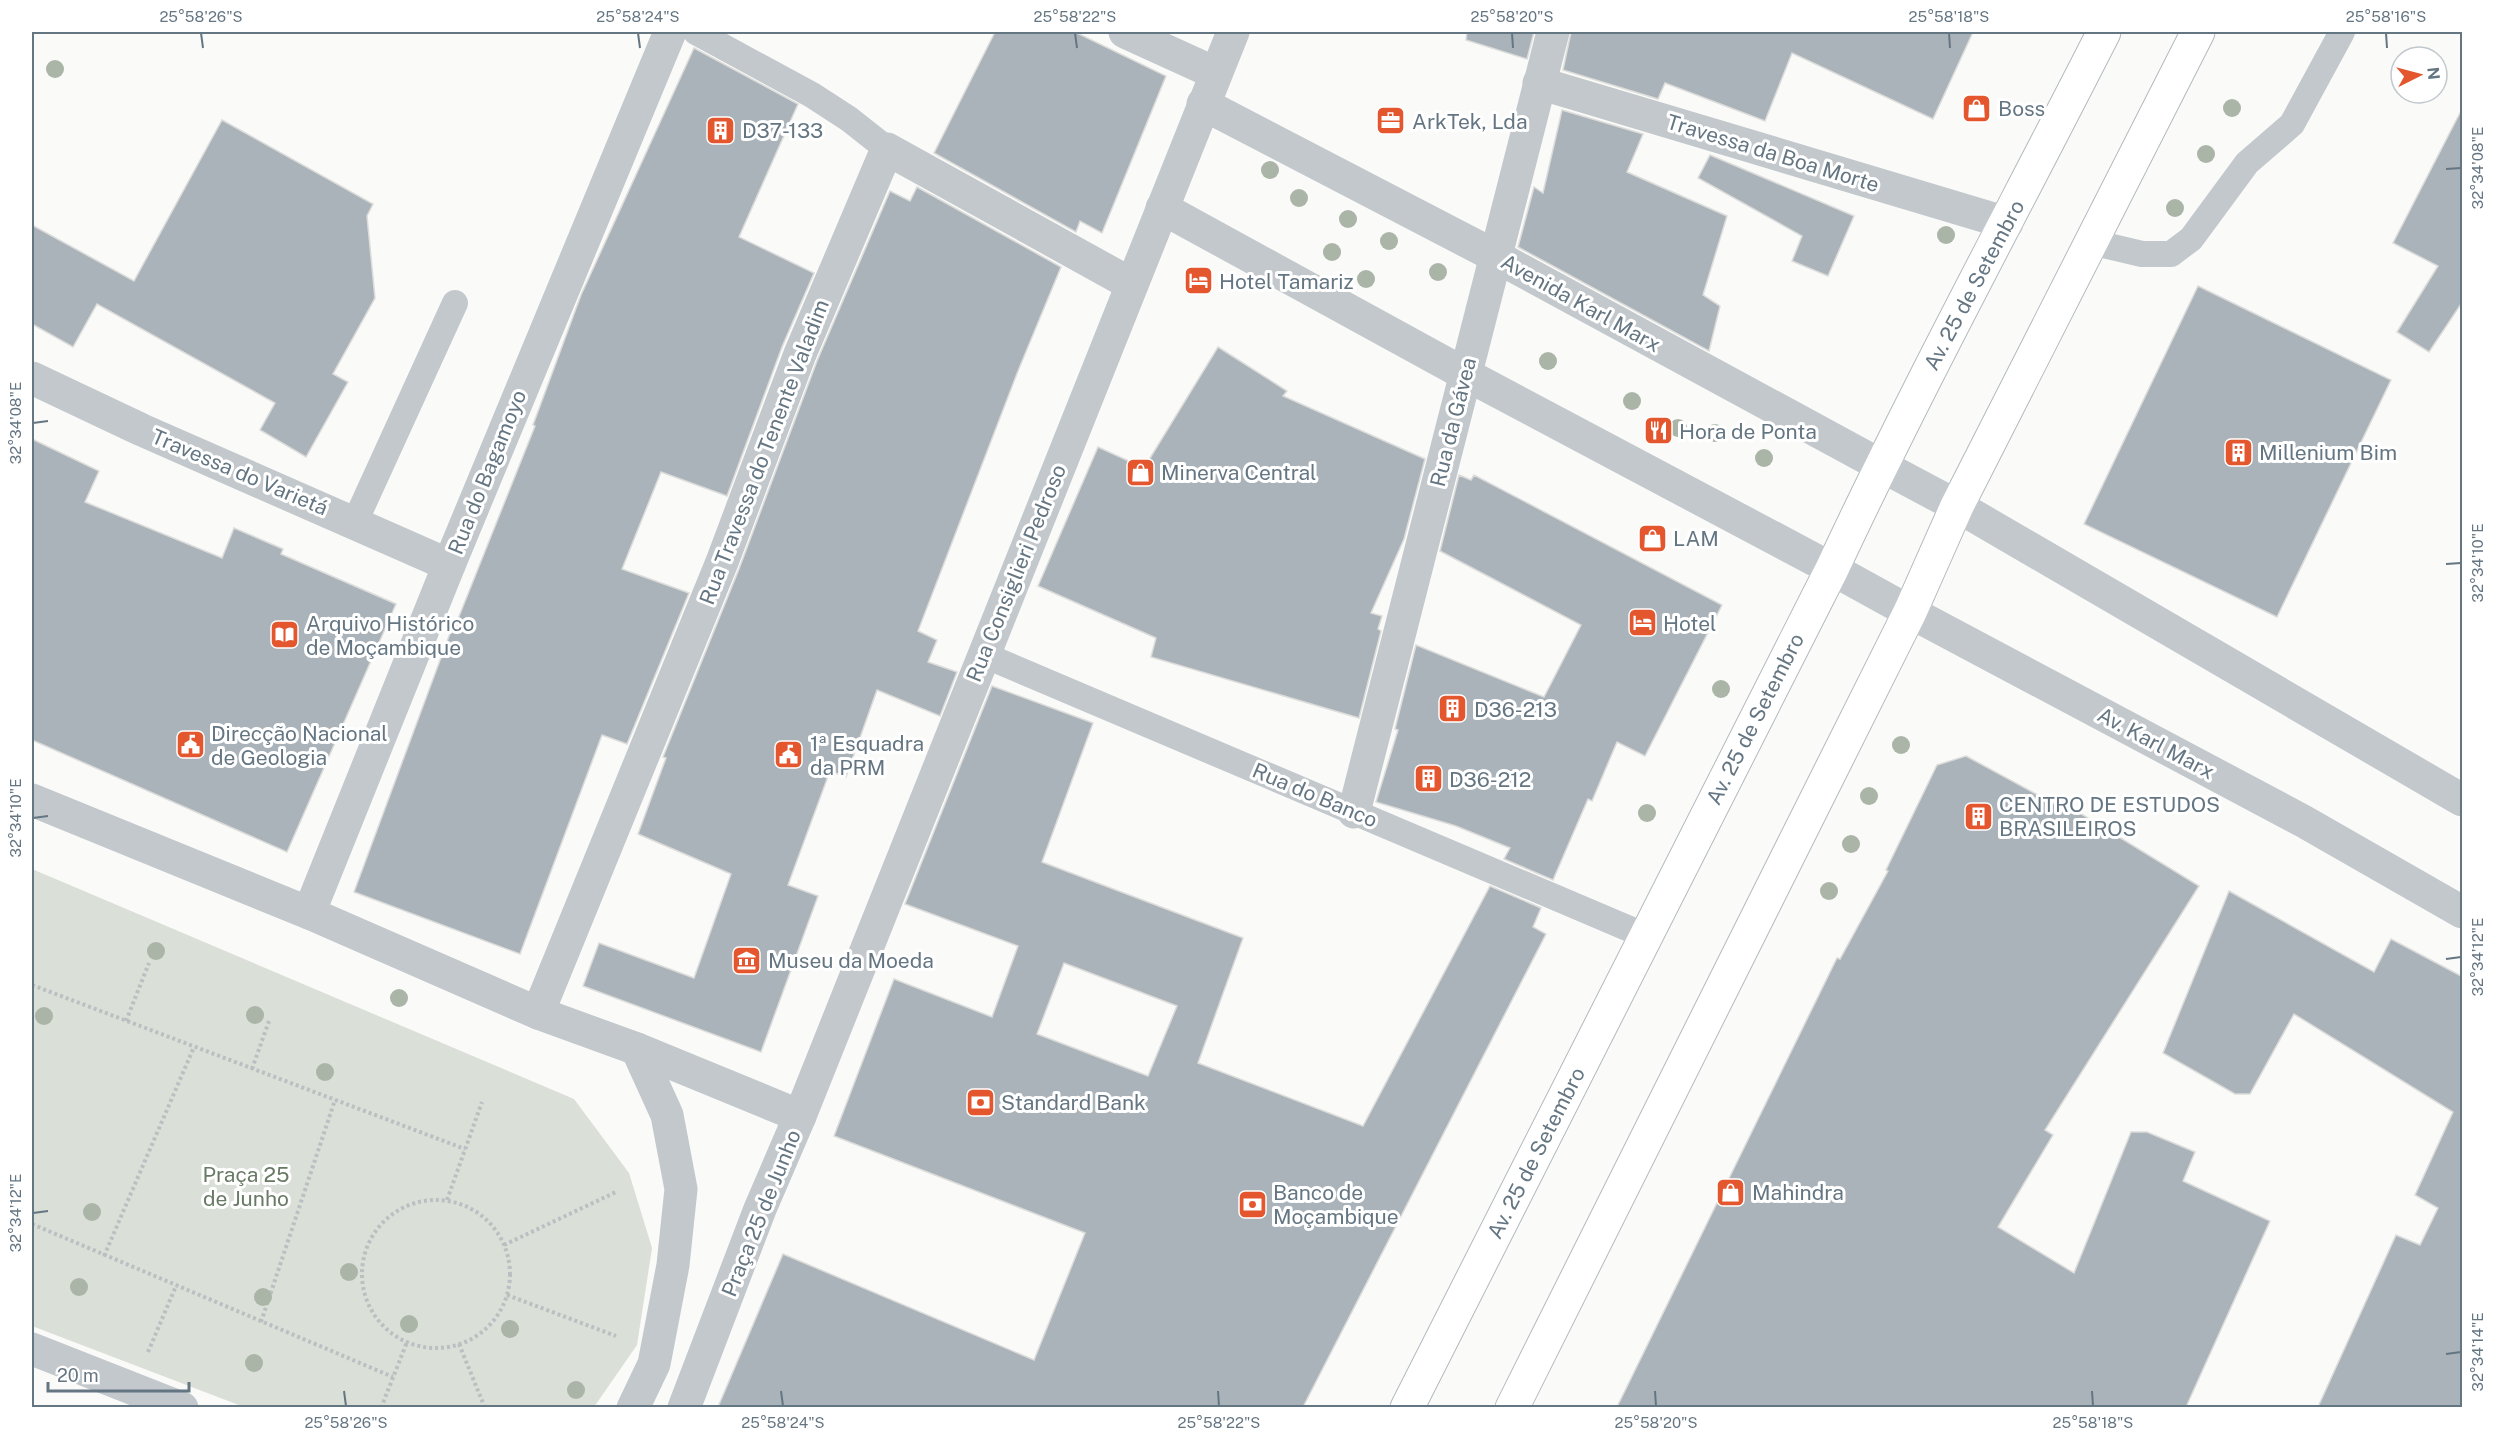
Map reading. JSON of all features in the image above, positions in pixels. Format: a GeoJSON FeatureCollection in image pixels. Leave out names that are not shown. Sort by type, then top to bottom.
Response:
{"type":"FeatureCollection","features":[{"type":"Feature","properties":{"kind":"main road","name":"Av. 25 de Setembro"},"geometry":{"type":"LineString","coordinates":[[1407,1407],[1832,569],[1880,465],[2104,32]]}},
{"type":"Feature","properties":{"kind":"main road"},"geometry":{"type":"LineString","coordinates":[[1512,1407],[1910,612],[1957,506],[2198,32]]}},
{"type":"Feature","properties":{"kind":"street","name":"Rua do Bagamoyo"},"geometry":{"type":"LineString","coordinates":[[309,914],[449,565],[670,32]]}},
{"type":"Feature","properties":{"kind":"street"},"geometry":{"type":"LineString","coordinates":[[1125,32],[1215,73]]}},
{"type":"Feature","properties":{"kind":"street","name":"Rua Consiglieri Pedroso"},"geometry":{"type":"LineString","coordinates":[[800,1116],[1233,32]]}},
{"type":"Feature","properties":{"kind":"street","name":"Rua da Gávea"},"geometry":{"type":"LineString","coordinates":[[1354,812],[1553,32]]}},
{"type":"Feature","properties":{"kind":"street","name":"Travessa da Boa Morte"},"geometry":{"type":"LineString","coordinates":[[1539,83],[2007,223]]}},
{"type":"Feature","properties":{"kind":"street","name":"Avenida Karl Marx"},"geometry":{"type":"LineString","coordinates":[[1203,104],[1497,257],[1957,506]]}},
{"type":"Feature","properties":{"kind":"street"},"geometry":{"type":"LineString","coordinates":[[887,149],[1131,284]]}},
{"type":"Feature","properties":{"kind":"street","name":"Rua Travessa do Tenente Valadim"},"geometry":{"type":"LineString","coordinates":[[538,1013],[722,562],[800,354],[887,149]]}},
{"type":"Feature","properties":{"kind":"street"},"geometry":{"type":"LineString","coordinates":[[1162,208],[1465,374],[1910,612]]}},
{"type":"Feature","properties":{"kind":"street","name":"Travessa do Varietá"},"geometry":{"type":"LineString","coordinates":[[32,378],[142,430],[449,565]]}},
{"type":"Feature","properties":{"kind":"street"},"geometry":{"type":"LineString","coordinates":[[1957,506],[2463,800]]}},
{"type":"Feature","properties":{"kind":"street","name":"Av. Karl Marx"},"geometry":{"type":"LineString","coordinates":[[1910,612],[2303,821],[2463,912]]}},
{"type":"Feature","properties":{"kind":"street","name":"Praça 25 de Junho"},"geometry":{"type":"LineString","coordinates":[[32,800],[309,914],[538,1013],[637,1049],[800,1116],[760,1209],[684,1407]]}},
{"type":"Feature","properties":{"kind":"street"},"geometry":{"type":"LineString","coordinates":[[633,1407],[654,1364],[673,1265],[681,1189],[667,1115],[637,1049]]}},
{"type":"Feature","properties":{"kind":"street"},"geometry":{"type":"LineString","coordinates":[[32,1349],[109,1394],[182,1407]]}},
{"type":"Feature","properties":{"kind":"lane"},"geometry":{"type":"LineString","coordinates":[[696,32],[813,95],[849,119],[887,149]]}},
{"type":"Feature","properties":{"kind":"lane"},"geometry":{"type":"LineString","coordinates":[[2091,242],[2142,254],[2171,254],[2191,239],[2247,162],[2292,124],[2342,32]]}},
{"type":"Feature","properties":{"kind":"lane"},"geometry":{"type":"LineString","coordinates":[[355,522],[454,303]]}},
{"type":"Feature","properties":{"kind":"lane","name":"Rua do Banco"},"geometry":{"type":"LineString","coordinates":[[984,655],[1646,936]]}},
{"type":"Feature","properties":{"kind":"path"},"geometry":{"type":"LineString","coordinates":[[126,1021],[149,963]]}},
{"type":"Feature","properties":{"kind":"path"},"geometry":{"type":"LineString","coordinates":[[32,985],[465,1149]]}},
{"type":"Feature","properties":{"kind":"path"},"geometry":{"type":"LineString","coordinates":[[252,1069],[269,1022]]}},
{"type":"Feature","properties":{"kind":"path"},"geometry":{"type":"LineString","coordinates":[[104,1256],[194,1046]]}},
{"type":"Feature","properties":{"kind":"path"},"geometry":{"type":"LineString","coordinates":[[261,1322],[335,1100]]}},
{"type":"Feature","properties":{"kind":"path"},"geometry":{"type":"LineString","coordinates":[[447,1200],[482,1102]]}},
{"type":"Feature","properties":{"kind":"path"},"geometry":{"type":"LineString","coordinates":[[504,1245],[616,1192]]}},
{"type":"Feature","properties":{"kind":"path"},"geometry":{"type":"LineString","coordinates":[[421,1200],[447,1200],[470,1208],[490,1224],[504,1245],[510,1269],[507,1295],[496,1316],[480,1333],[459,1344],[436,1348],[412,1345],[391,1333],[375,1317],[365,1295],[361,1272],[366,1248],[379,1226],[397,1210],[421,1200]]}},
{"type":"Feature","properties":{"kind":"path"},"geometry":{"type":"LineString","coordinates":[[32,1224],[393,1377]]}},
{"type":"Feature","properties":{"kind":"path"},"geometry":{"type":"LineString","coordinates":[[144,1362],[176,1286]]}},
{"type":"Feature","properties":{"kind":"path"},"geometry":{"type":"LineString","coordinates":[[507,1295],[616,1336]]}},
{"type":"Feature","properties":{"kind":"path"},"geometry":{"type":"LineString","coordinates":[[381,1407],[407,1342]]}},
{"type":"Feature","properties":{"kind":"path"},"geometry":{"type":"LineString","coordinates":[[459,1344],[485,1407]]}},
{"type":"Feature","properties":{"kind":"green space","name":"Praça 25 de Junho"},"geometry":{"type":"Polygon","coordinates":[[[32,869],[574,1099],[629,1173],[652,1248],[637,1345],[594,1407],[244,1407],[32,1326],[32,869]]]}},
{"type":"Feature","properties":{"kind":"building"},"geometry":{"type":"Polygon","coordinates":[[[995,32],[1075,32],[1166,76],[1102,233],[1080,221],[1076,232],[934,153],[995,32]]]}},
{"type":"Feature","properties":{"kind":"building"},"geometry":{"type":"Polygon","coordinates":[[[1467,32],[1534,32],[1527,59],[1466,40],[1467,32]]]}},
{"type":"Feature","properties":{"kind":"building"},"geometry":{"type":"Polygon","coordinates":[[[1571,32],[1973,32],[1933,119],[1792,53],[1765,121],[1665,83],[1658,99],[1563,70],[1571,32]]]}},
{"type":"Feature","properties":{"kind":"building"},"geometry":{"type":"Polygon","coordinates":[[[694,48],[798,104],[739,237],[814,273],[782,347],[727,496],[661,472],[622,569],[689,593],[627,744],[602,735],[520,954],[354,892],[452,628],[454,629],[535,426],[533,425],[581,295],[694,48]]]}},
{"type":"Feature","properties":{"kind":"building"},"geometry":{"type":"Polygon","coordinates":[[[2463,107],[2463,301],[2429,352],[2397,332],[2438,266],[2393,243],[2463,107]]]}},
{"type":"Feature","properties":{"kind":"building"},"geometry":{"type":"Polygon","coordinates":[[[1562,110],[1643,134],[1627,172],[1727,216],[1703,295],[1720,306],[1709,351],[1518,247],[1534,187],[1543,193],[1562,110]]]}},
{"type":"Feature","properties":{"kind":"building"},"geometry":{"type":"Polygon","coordinates":[[[222,120],[373,204],[367,216],[375,298],[333,374],[348,382],[306,457],[260,430],[275,403],[97,304],[73,347],[32,324],[32,225],[134,281],[222,120]]]}},
{"type":"Feature","properties":{"kind":"building"},"geometry":{"type":"Polygon","coordinates":[[[1710,155],[1854,216],[1828,276],[1792,261],[1802,236],[1698,178],[1710,155]]]}},
{"type":"Feature","properties":{"kind":"building"},"geometry":{"type":"Polygon","coordinates":[[[917,187],[1061,267],[1018,371],[918,631],[937,640],[928,662],[957,672],[940,716],[877,690],[846,777],[830,771],[788,885],[818,896],[761,1052],[583,986],[599,943],[694,978],[731,874],[638,834],[666,758],[663,757],[739,569],[817,361],[890,191],[910,201],[917,187]]]}},
{"type":"Feature","properties":{"kind":"building","name":"Millenium Bim"},"geometry":{"type":"Polygon","coordinates":[[[2198,286],[2391,380],[2277,617],[2084,524],[2198,286]]]}},
{"type":"Feature","properties":{"kind":"building"},"geometry":{"type":"Polygon","coordinates":[[[1218,347],[1287,391],[1283,396],[1425,459],[1404,539],[1371,613],[1382,616],[1378,629],[1381,631],[1359,718],[1151,657],[1156,638],[1038,586],[1098,447],[1144,468],[1218,347]]]}},
{"type":"Feature","properties":{"kind":"building"},"geometry":{"type":"Polygon","coordinates":[[[32,439],[99,471],[85,502],[222,558],[234,528],[283,549],[281,554],[396,604],[287,852],[32,740],[32,439]]]}},
{"type":"Feature","properties":{"kind":"building"},"geometry":{"type":"Polygon","coordinates":[[[1459,475],[1471,480],[1474,475],[1722,605],[1645,756],[1617,742],[1592,801],[1588,799],[1553,880],[1504,859],[1510,848],[1456,826],[1376,802],[1398,730],[1395,729],[1416,645],[1544,697],[1581,625],[1440,551],[1459,475]]]}},
{"type":"Feature","properties":{"kind":"building"},"geometry":{"type":"Polygon","coordinates":[[[992,686],[1093,723],[1042,862],[1243,938],[1198,1063],[1363,1126],[1490,886],[1541,908],[1533,927],[1546,934],[1303,1407],[718,1407],[783,1254],[1034,1360],[1085,1233],[834,1136],[894,979],[992,1017],[1018,946],[905,904],[992,686]],[[1064,963],[1037,1034],[1148,1076],[1177,1006],[1064,963]]]}},
{"type":"Feature","properties":{"kind":"building"},"geometry":{"type":"Polygon","coordinates":[[[1966,756],[2060,807],[2062,802],[2199,886],[2045,1130],[2053,1135],[1998,1227],[2074,1273],[2131,1132],[2147,1132],[2195,1152],[2183,1181],[2270,1221],[2186,1407],[1617,1407],[1837,958],[1840,959],[1888,871],[1886,870],[1937,765],[1966,756]]]}},
{"type":"Feature","properties":{"kind":"building"},"geometry":{"type":"Polygon","coordinates":[[[2229,891],[2374,972],[2391,939],[2463,977],[2463,1407],[2318,1407],[2396,1235],[2420,1245],[2438,1208],[2415,1195],[2453,1112],[2294,1014],[2250,1094],[2235,1094],[2163,1053],[2229,891]]]}},
{"type":"Feature","properties":{"kind":"place","name":"Boss"},"geometry":{"type":"Point","coordinates":[1977,108]}},
{"type":"Feature","properties":{"kind":"place","name":"ArkTek, Lda"},"geometry":{"type":"Point","coordinates":[1391,121]}},
{"type":"Feature","properties":{"kind":"place","name":"D37-133"},"geometry":{"type":"Point","coordinates":[721,130]}},
{"type":"Feature","properties":{"kind":"place","name":"Hotel Tamariz"},"geometry":{"type":"Point","coordinates":[1198,281]}},
{"type":"Feature","properties":{"kind":"place","name":"Hora de Ponta"},"geometry":{"type":"Point","coordinates":[1658,431]}},
{"type":"Feature","properties":{"kind":"place","name":"Millenium Bim"},"geometry":{"type":"Point","coordinates":[2238,452]}},
{"type":"Feature","properties":{"kind":"place","name":"Minerva Central"},"geometry":{"type":"Point","coordinates":[1140,472]}},
{"type":"Feature","properties":{"kind":"place","name":"LAM"},"geometry":{"type":"Point","coordinates":[1652,538]}},
{"type":"Feature","properties":{"kind":"place","name":"Hotel"},"geometry":{"type":"Point","coordinates":[1642,623]}},
{"type":"Feature","properties":{"kind":"place","name":"Arquivo Histórico de Moçambique"},"geometry":{"type":"Point","coordinates":[285,635]}},
{"type":"Feature","properties":{"kind":"place","name":"D36-213"},"geometry":{"type":"Point","coordinates":[1453,709]}},
{"type":"Feature","properties":{"kind":"place","name":"Direcção Nacional de Geologia"},"geometry":{"type":"Point","coordinates":[190,745]}},
{"type":"Feature","properties":{"kind":"place","name":"1ª Esquadra da PRM"},"geometry":{"type":"Point","coordinates":[789,755]}},
{"type":"Feature","properties":{"kind":"place","name":"D36-212"},"geometry":{"type":"Point","coordinates":[1428,779]}},
{"type":"Feature","properties":{"kind":"place","name":"CENTRO DE ESTUDOS BRASILEIROS"},"geometry":{"type":"Point","coordinates":[1978,816]}},
{"type":"Feature","properties":{"kind":"place","name":"Museu da Moeda"},"geometry":{"type":"Point","coordinates":[747,960]}},
{"type":"Feature","properties":{"kind":"place","name":"Standard Bank"},"geometry":{"type":"Point","coordinates":[980,1102]}},
{"type":"Feature","properties":{"kind":"place","name":"Mahindra"},"geometry":{"type":"Point","coordinates":[1731,1192]}},
{"type":"Feature","properties":{"kind":"place","name":"Banco de Moçambique"},"geometry":{"type":"Point","coordinates":[1252,1204]}}]}
